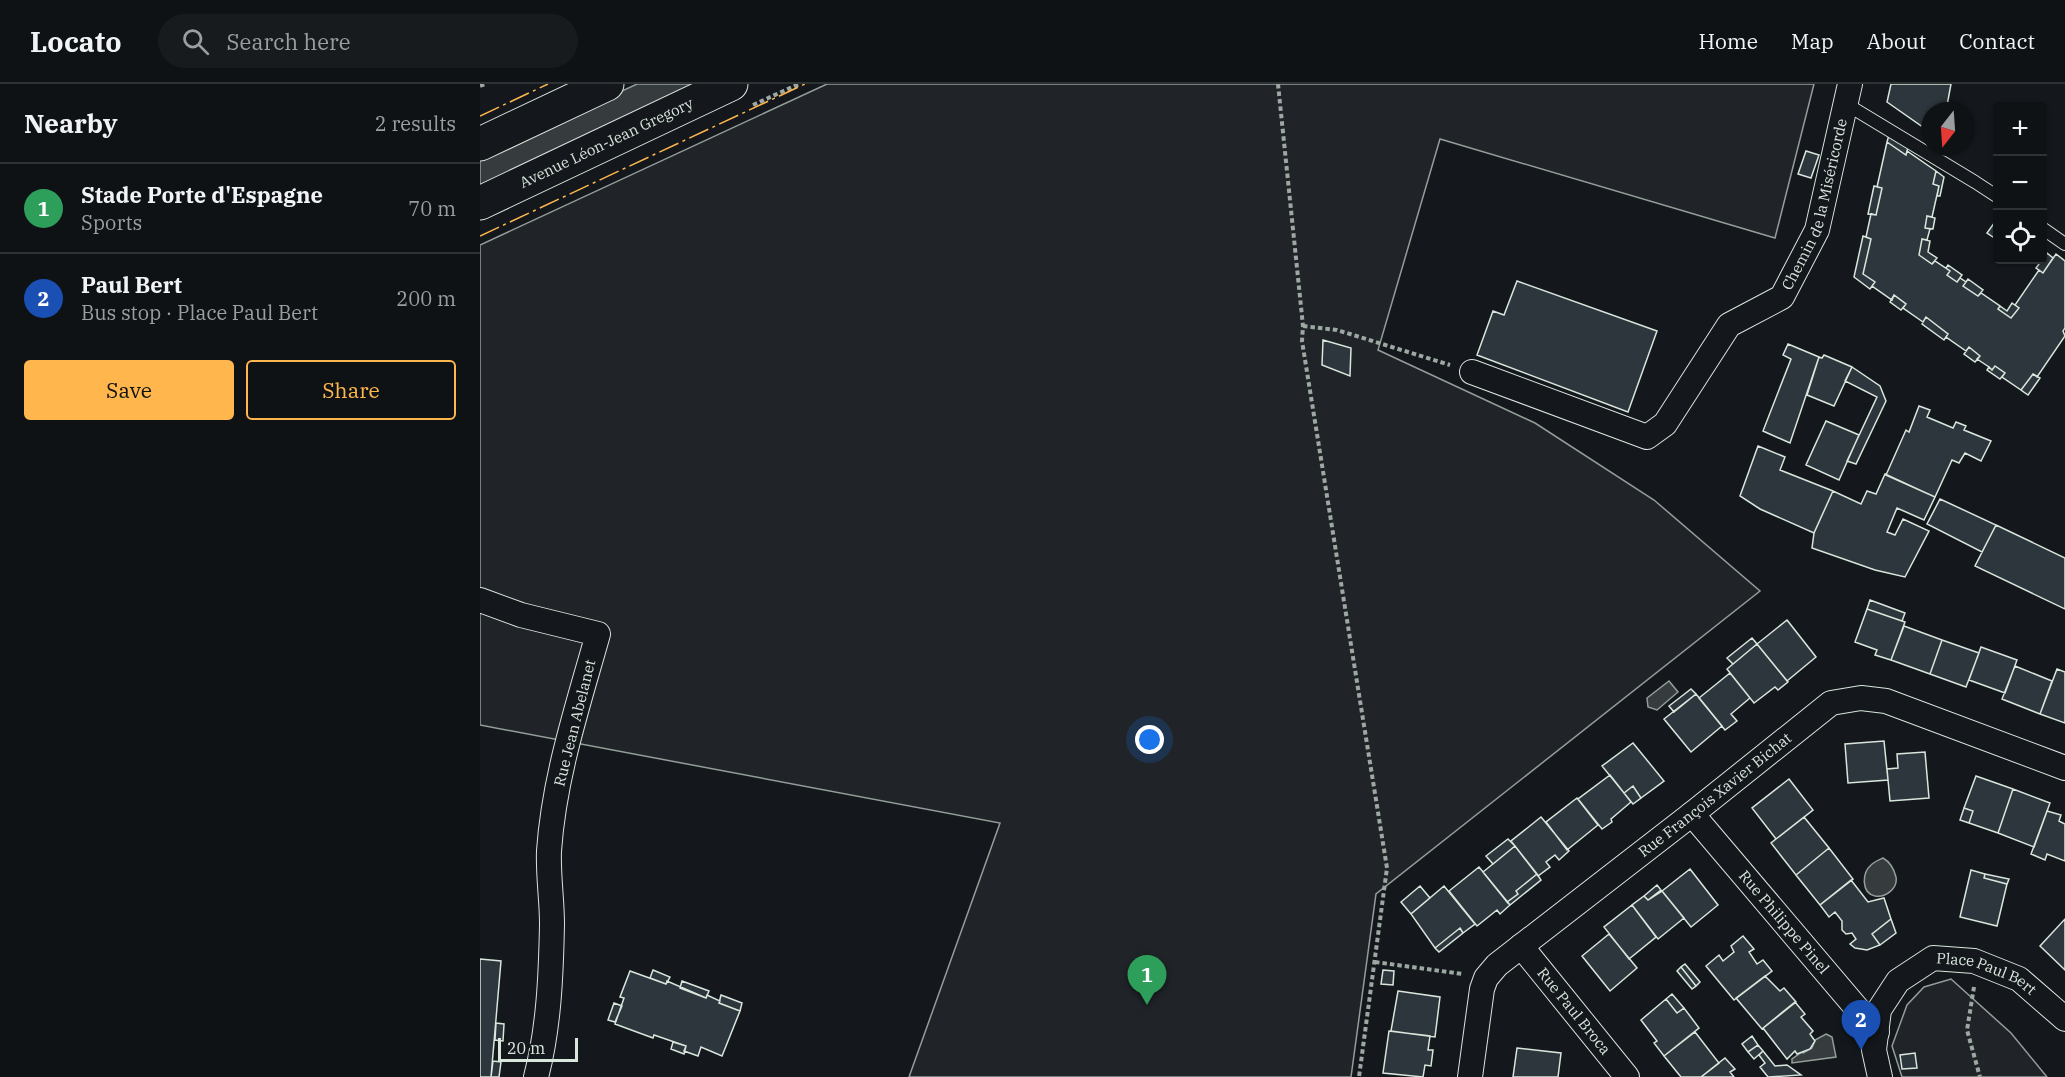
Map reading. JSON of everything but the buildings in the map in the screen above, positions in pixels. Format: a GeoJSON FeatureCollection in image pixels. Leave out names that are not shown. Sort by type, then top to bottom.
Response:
{"type":"FeatureCollection","features":[{"type":"Feature","properties":{"kind":"street"},"geometry":{"type":"LineString","coordinates":[[480,144],[607,84]]}},
{"type":"Feature","properties":{"kind":"street","name":"Avenue Léon-Jean Gregory"},"geometry":{"type":"LineString","coordinates":[[480,203],[731,84]]}},
{"type":"Feature","properties":{"kind":"street","name":"Chemin de la Miséricorde"},"geometry":{"type":"LineString","coordinates":[[1472,372],[1647,437],[1665,424],[1730,325],[1782,297],[1817,230],[1848,94]]}},
{"type":"Feature","properties":{"kind":"street","name":"Rue Jean Abelanet"},"geometry":{"type":"LineString","coordinates":[[480,600],[521,615],[598,634],[562,762],[549,852],[552,924],[549,981],[543,1050],[536,1077]]}},
{"type":"Feature","properties":{"kind":"street","name":"Rue François Xavier Bichat"},"geometry":{"type":"LineString","coordinates":[[1486,978],[1497,965],[1831,704],[1861,698],[1886,701],[2065,768]]}},
{"type":"Feature","properties":{"kind":"street","name":"Rue Philippe Pinel"},"geometry":{"type":"LineString","coordinates":[[1692,814],[1877,1032]]}},
{"type":"Feature","properties":{"kind":"street","name":"Rue Paul Broca"},"geometry":{"type":"LineString","coordinates":[[1521,946],[1627,1077]]}},
{"type":"Feature","properties":{"kind":"street","name":"Place Paul Bert"},"geometry":{"type":"LineString","coordinates":[[1880,1077],[1874,1050],[1878,1010],[1898,981],[1934,958],[1974,961],[2019,979],[2065,1019]]}},
{"type":"Feature","properties":{"kind":"street"},"geometry":{"type":"LineString","coordinates":[[1470,1077],[1482,989],[1486,978]]}},
{"type":"Feature","properties":{"kind":"lane"},"geometry":{"type":"LineString","coordinates":[[1848,94],[1993,194]]}},
{"type":"Feature","properties":{"kind":"lane"},"geometry":{"type":"LineString","coordinates":[[2047,231],[2065,244]]}},
{"type":"Feature","properties":{"kind":"path"},"geometry":{"type":"LineString","coordinates":[[480,86],[485,84]]}},
{"type":"Feature","properties":{"kind":"path"},"geometry":{"type":"LineString","coordinates":[[1278,84],[1303,326],[1302,341],[1387,868],[1359,1077]]}},
{"type":"Feature","properties":{"kind":"path"},"geometry":{"type":"LineString","coordinates":[[1303,326],[1337,330],[1472,372]]}},
{"type":"Feature","properties":{"kind":"path"},"geometry":{"type":"LineString","coordinates":[[1374,962],[1486,978]]}},
{"type":"Feature","properties":{"kind":"path"},"geometry":{"type":"LineString","coordinates":[[1974,985],[1967,1030],[1980,1077]]}},
{"type":"Feature","properties":{"kind":"shaded area"},"geometry":{"type":"Polygon","coordinates":[[[637,84],[717,84],[480,195],[480,157],[637,84]]]}},
{"type":"Feature","properties":{"kind":"shaded area"},"geometry":{"type":"Polygon","coordinates":[[[827,84],[1814,84],[1775,238],[1440,139],[1378,350],[1535,423],[1654,500],[1760,591],[1376,894],[1351,1077],[909,1077],[1000,823],[480,725],[480,245],[827,84]]]}},
{"type":"Feature","properties":{"kind":"shaded area"},"geometry":{"type":"Polygon","coordinates":[[[1669,681],[1678,692],[1657,710],[1648,707],[1647,698],[1669,681]]]}},
{"type":"Feature","properties":{"kind":"shaded area"},"geometry":{"type":"Polygon","coordinates":[[[1883,858],[1893,869],[1896,881],[1887,894],[1875,896],[1867,891],[1864,882],[1871,865],[1883,858]]]}},
{"type":"Feature","properties":{"kind":"shaded area"},"geometry":{"type":"Polygon","coordinates":[[[1951,979],[2011,1033],[2047,1077],[1902,1077],[1892,1046],[1907,1005],[1924,987],[1951,979]]]}},
{"type":"Feature","properties":{"kind":"shaded area"},"geometry":{"type":"Polygon","coordinates":[[[1826,1034],[1832,1037],[1836,1057],[1792,1063],[1792,1059],[1812,1048],[1815,1040],[1826,1034]]]}},
{"type":"Feature","properties":{"kind":"power"},"geometry":{"type":"LineString","coordinates":[[480,116],[548,84]]}},
{"type":"Feature","properties":{"kind":"power"},"geometry":{"type":"LineString","coordinates":[[480,236],[805,84]]}},
{"type":"Feature","properties":{"kind":"place","name":"Stade Porte d'Espagne"},"geometry":{"type":"Point","coordinates":[1147,1005]}},
{"type":"Feature","properties":{"kind":"place","name":"Paul Bert"},"geometry":{"type":"Point","coordinates":[1861,1050]}}]}
